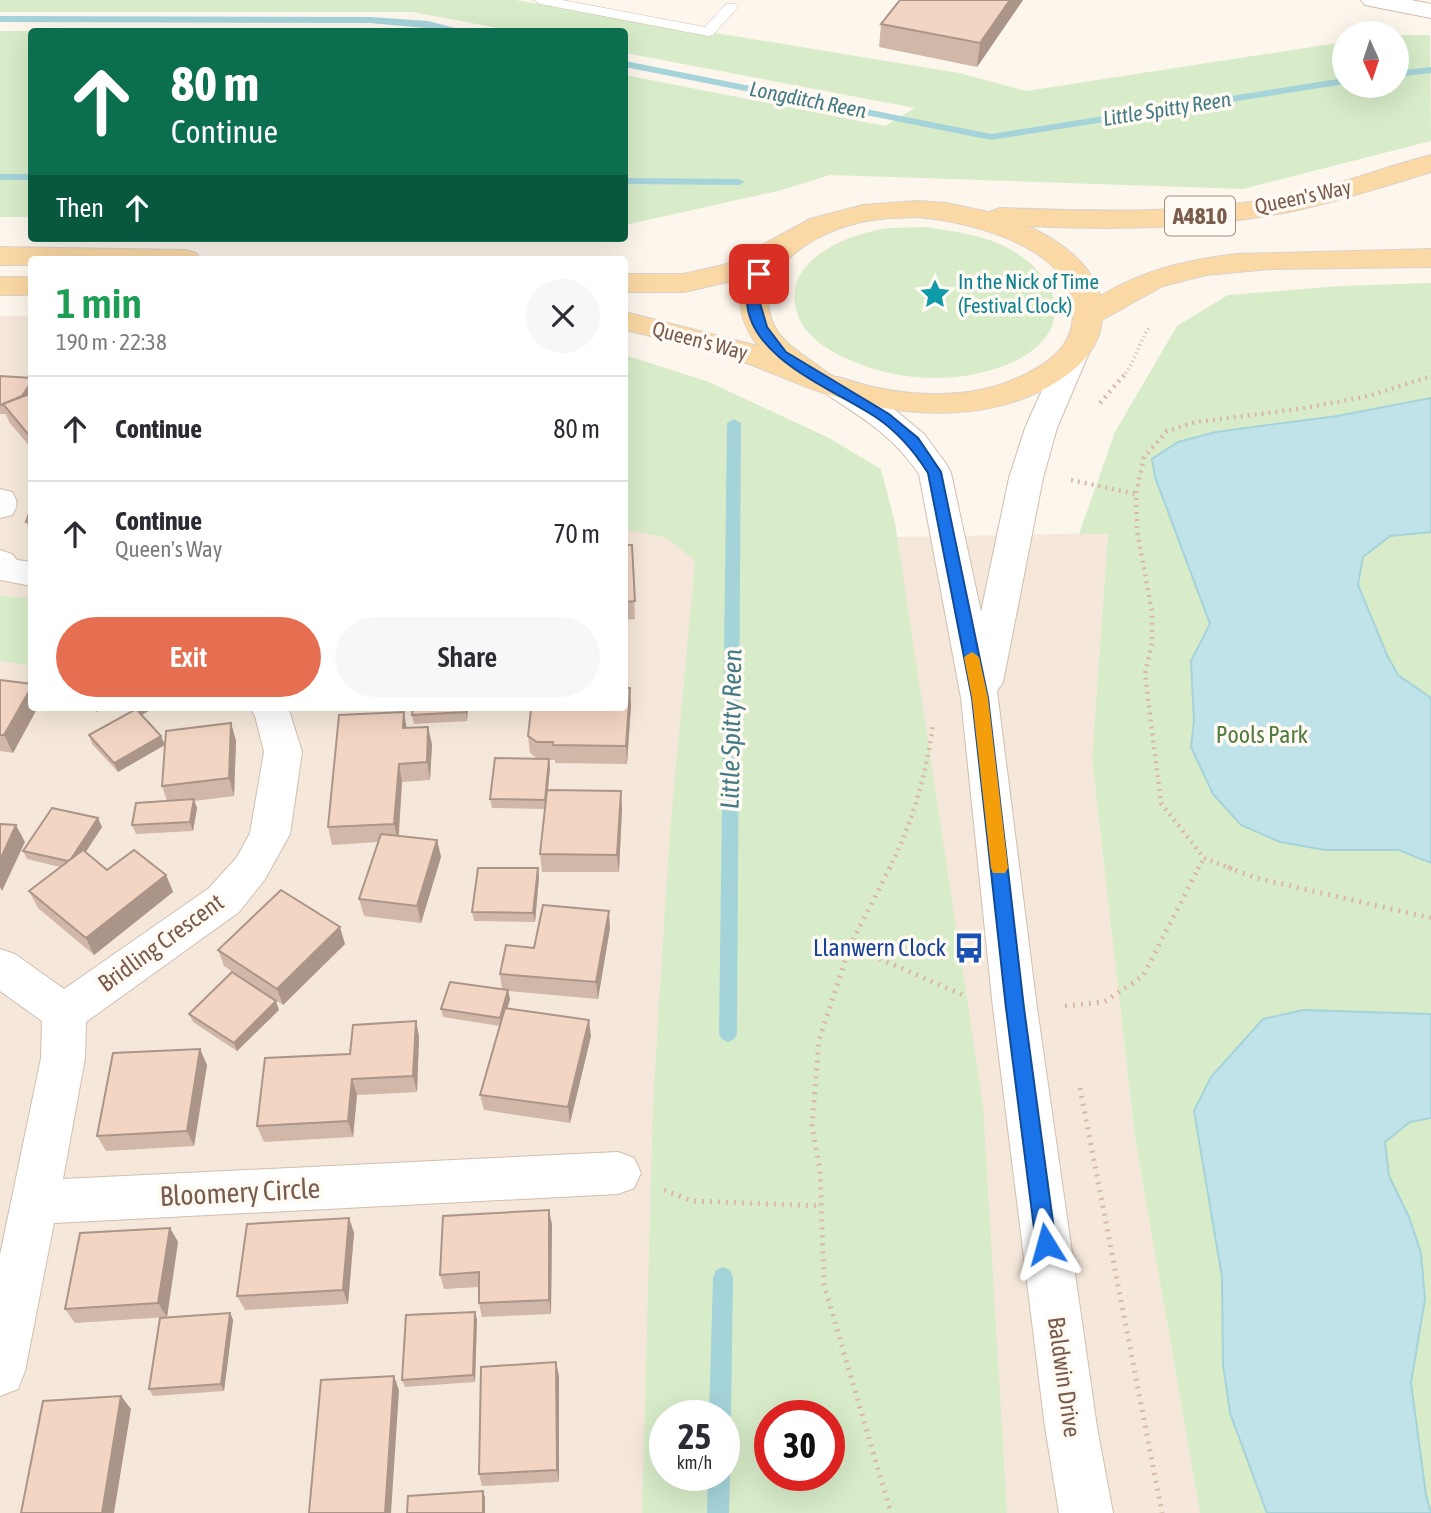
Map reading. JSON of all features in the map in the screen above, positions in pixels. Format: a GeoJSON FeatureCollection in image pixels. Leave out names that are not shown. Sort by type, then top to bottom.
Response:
{"type":"FeatureCollection","features":[{"type":"Feature","properties":{"kind":"main road","name":"Queen's Way"},"geometry":{"type":"LineString","coordinates":[[628,283],[684,284],[737,271],[804,233],[839,218],[879,211],[921,210],[962,215],[1135,221],[1218,214],[1292,203],[1431,163]]}},
{"type":"Feature","properties":{"kind":"main road","name":"Queen's Way"},"geometry":{"type":"LineString","coordinates":[[628,322],[746,352],[826,382],[908,403],[961,402],[1009,393],[1047,377],[1073,355],[1085,335],[1090,315],[1083,287],[1064,262],[1025,236],[1002,225],[962,215]]}},
{"type":"Feature","properties":{"kind":"main road","name":"Queen's Way"},"geometry":{"type":"LineString","coordinates":[[804,233],[775,253],[759,274],[753,300],[761,328],[782,355],[826,382]]}},
{"type":"Feature","properties":{"kind":"main road"},"geometry":{"type":"LineString","coordinates":[[0,256],[28,256]]}},
{"type":"Feature","properties":{"kind":"main road","name":"A4810"},"geometry":{"type":"LineString","coordinates":[[1090,315],[1138,286],[1174,272],[1272,262],[1431,258]]}},
{"type":"Feature","properties":{"kind":"main road"},"geometry":{"type":"LineString","coordinates":[[0,286],[28,286]]}},
{"type":"Feature","properties":{"kind":"street"},"geometry":{"type":"LineString","coordinates":[[1373,0],[1431,10]]}},
{"type":"Feature","properties":{"kind":"street"},"geometry":{"type":"LineString","coordinates":[[980,698],[1026,478],[1041,428],[1073,355]]}},
{"type":"Feature","properties":{"kind":"street"},"geometry":{"type":"LineString","coordinates":[[826,382],[884,416],[914,441],[935,472],[980,698]]}},
{"type":"Feature","properties":{"kind":"street"},"geometry":{"type":"LineString","coordinates":[[0,500],[0,507]]}},
{"type":"Feature","properties":{"kind":"street","name":"Baldwin Drive"},"geometry":{"type":"LineString","coordinates":[[980,698],[1015,1008],[1071,1427],[1086,1513]]}},
{"type":"Feature","properties":{"kind":"street","name":"Bridling Crescent"},"geometry":{"type":"LineString","coordinates":[[64,1013],[224,900],[251,868],[270,834],[282,765],[283,752],[272,711]]}},
{"type":"Feature","properties":{"kind":"street"},"geometry":{"type":"LineString","coordinates":[[0,967],[64,1013],[63,1058],[0,1371]]}},
{"type":"Feature","properties":{"kind":"street","name":"Bloomery Circle"},"geometry":{"type":"LineString","coordinates":[[35,1202],[618,1173]]}},
{"type":"Feature","properties":{"kind":"lane"},"geometry":{"type":"LineString","coordinates":[[540,0],[708,32],[732,7]]}},
{"type":"Feature","properties":{"kind":"path"},"geometry":{"type":"LineString","coordinates":[[1431,376],[1369,396],[1298,409],[1196,422],[1167,432],[1144,457],[1136,494],[1137,531],[1152,612],[1152,643],[1145,674],[1161,803],[1205,858],[1256,878],[1431,918]]}},
{"type":"Feature","properties":{"kind":"path"},"geometry":{"type":"LineString","coordinates":[[1067,479],[1136,494]]}},
{"type":"Feature","properties":{"kind":"path"},"geometry":{"type":"LineString","coordinates":[[891,1513],[824,1285],[820,1170],[812,1126],[818,1040],[850,946],[899,850],[928,762],[934,717]]}},
{"type":"Feature","properties":{"kind":"path"},"geometry":{"type":"LineString","coordinates":[[850,946],[962,994],[1015,1008],[1064,1007],[1104,1002],[1143,976],[1205,858]]}},
{"type":"Feature","properties":{"kind":"path"},"geometry":{"type":"LineString","coordinates":[[1062,994],[1067,1020]]}},
{"type":"Feature","properties":{"kind":"path"},"geometry":{"type":"LineString","coordinates":[[1077,1075],[1162,1513]]}},
{"type":"Feature","properties":{"kind":"path"},"geometry":{"type":"LineString","coordinates":[[618,1173],[692,1201],[821,1206]]}},
{"type":"Feature","properties":{"kind":"shaded area"},"geometry":{"type":"Polygon","coordinates":[[[0,316],[28,316],[28,711],[628,711],[628,507],[733,540],[1108,533],[1092,759],[1135,1138],[1200,1513],[0,1513],[0,316]]]}},
{"type":"Feature","properties":{"kind":"green space"},"geometry":{"type":"Polygon","coordinates":[[[0,0],[515,0],[959,73],[1026,91],[1332,44],[1332,98],[1409,98],[1409,35],[1430,35],[1431,141],[1243,189],[830,175],[778,191],[628,224],[628,76],[885,126],[915,108],[628,54],[628,28],[498,28],[412,12],[0,12],[0,0]]]}},
{"type":"Feature","properties":{"kind":"green space"},"geometry":{"type":"Polygon","coordinates":[[[0,31],[28,31],[28,217],[0,217],[0,31]]]}},
{"type":"Feature","properties":{"kind":"green space"},"geometry":{"type":"Polygon","coordinates":[[[925,227],[993,241],[1022,257],[1038,271],[1049,286],[1054,302],[1054,318],[1048,334],[1034,349],[993,370],[950,378],[928,378],[884,372],[863,365],[831,351],[810,334],[802,324],[795,304],[796,287],[802,271],[814,258],[846,239],[864,233],[887,228],[925,227]]]}},
{"type":"Feature","properties":{"kind":"green space","name":"Pools Park"},"geometry":{"type":"Polygon","coordinates":[[[1431,283],[1431,1513],[1200,1513],[1135,1138],[1092,759],[1108,534],[1079,534],[1115,432],[1177,326],[1228,295],[1340,286],[1431,283]]]}},
{"type":"Feature","properties":{"kind":"green space"},"geometry":{"type":"Polygon","coordinates":[[[628,356],[709,382],[829,438],[881,469],[895,523],[983,1105],[1007,1513],[642,1513],[653,1103],[669,843],[695,561],[667,538],[628,530],[628,356]]]}},
{"type":"Feature","properties":{"kind":"green space"},"geometry":{"type":"Polygon","coordinates":[[[0,596],[28,598],[28,665],[0,660],[0,596]]]}},
{"type":"Feature","properties":{"kind":"water"},"geometry":{"type":"Polygon","coordinates":[[[1431,398],[1431,532],[1390,536],[1363,557],[1358,585],[1398,675],[1431,698],[1431,863],[1399,850],[1325,850],[1280,842],[1241,825],[1213,794],[1191,747],[1194,721],[1191,661],[1210,624],[1155,477],[1152,459],[1178,442],[1216,432],[1337,416],[1431,398]]]}},
{"type":"Feature","properties":{"kind":"water"},"geometry":{"type":"Polygon","coordinates":[[[1303,1010],[1431,1014],[1431,1118],[1410,1122],[1385,1142],[1389,1176],[1409,1217],[1421,1253],[1425,1299],[1411,1383],[1426,1495],[1431,1513],[1267,1513],[1230,1413],[1223,1364],[1222,1277],[1194,1111],[1211,1077],[1263,1019],[1303,1010]]]}},
{"type":"Feature","properties":{"kind":"building"},"geometry":{"type":"Polygon","coordinates":[[[900,0],[1010,0],[980,43],[881,24],[900,0]]]}},
{"type":"Feature","properties":{"kind":"building"},"geometry":{"type":"Polygon","coordinates":[[[0,376],[28,378],[28,387],[22,396],[0,405],[0,376]]]}},
{"type":"Feature","properties":{"kind":"building"},"geometry":{"type":"Polygon","coordinates":[[[28,395],[28,434],[3,404],[28,395]]]}},
{"type":"Feature","properties":{"kind":"building"},"geometry":{"type":"Polygon","coordinates":[[[628,545],[632,545],[635,601],[628,602],[628,545]]]}},
{"type":"Feature","properties":{"kind":"building"},"geometry":{"type":"Polygon","coordinates":[[[0,680],[28,684],[28,693],[4,735],[0,735],[0,680]]]}},
{"type":"Feature","properties":{"kind":"building"},"geometry":{"type":"Polygon","coordinates":[[[630,688],[626,746],[553,745],[553,742],[537,742],[528,736],[531,711],[628,711],[630,688]]]}},
{"type":"Feature","properties":{"kind":"building"},"geometry":{"type":"Polygon","coordinates":[[[132,711],[138,711],[161,736],[114,763],[89,735],[132,711]]]}},
{"type":"Feature","properties":{"kind":"building"},"geometry":{"type":"Polygon","coordinates":[[[412,711],[466,711],[466,712],[412,715],[412,711]]]}},
{"type":"Feature","properties":{"kind":"building"},"geometry":{"type":"Polygon","coordinates":[[[404,712],[403,728],[428,727],[427,762],[399,764],[394,824],[328,827],[339,715],[404,712]]]}},
{"type":"Feature","properties":{"kind":"building"},"geometry":{"type":"Polygon","coordinates":[[[231,723],[229,778],[162,786],[166,731],[231,723]]]}},
{"type":"Feature","properties":{"kind":"building"},"geometry":{"type":"Polygon","coordinates":[[[495,758],[549,759],[545,800],[490,799],[495,758]]]}},
{"type":"Feature","properties":{"kind":"building"},"geometry":{"type":"Polygon","coordinates":[[[547,790],[621,791],[617,855],[540,854],[547,790]]]}},
{"type":"Feature","properties":{"kind":"building"},"geometry":{"type":"Polygon","coordinates":[[[194,799],[190,822],[132,825],[136,803],[194,799]]]}},
{"type":"Feature","properties":{"kind":"building"},"geometry":{"type":"Polygon","coordinates":[[[52,808],[98,818],[68,861],[23,851],[52,808]]]}},
{"type":"Feature","properties":{"kind":"building"},"geometry":{"type":"Polygon","coordinates":[[[0,824],[16,825],[0,860],[0,824]]]}},
{"type":"Feature","properties":{"kind":"building"},"geometry":{"type":"Polygon","coordinates":[[[381,834],[437,840],[417,906],[359,899],[381,834]]]}},
{"type":"Feature","properties":{"kind":"building"},"geometry":{"type":"Polygon","coordinates":[[[83,850],[107,870],[134,850],[166,875],[86,938],[29,891],[83,850]]]}},
{"type":"Feature","properties":{"kind":"building"},"geometry":{"type":"Polygon","coordinates":[[[478,868],[538,868],[533,913],[472,912],[478,868]]]}},
{"type":"Feature","properties":{"kind":"building"},"geometry":{"type":"Polygon","coordinates":[[[281,890],[340,927],[277,989],[218,950],[281,890]]]}},
{"type":"Feature","properties":{"kind":"building"},"geometry":{"type":"Polygon","coordinates":[[[543,905],[609,911],[596,982],[500,974],[506,945],[534,948],[543,905]]]}},
{"type":"Feature","properties":{"kind":"building"},"geometry":{"type":"Polygon","coordinates":[[[232,972],[276,1001],[234,1043],[189,1014],[232,972]]]}},
{"type":"Feature","properties":{"kind":"building"},"geometry":{"type":"Polygon","coordinates":[[[450,982],[508,990],[500,1018],[441,1009],[450,982]]]}},
{"type":"Feature","properties":{"kind":"building"},"geometry":{"type":"Polygon","coordinates":[[[505,1008],[589,1020],[568,1107],[480,1095],[505,1008]]]}},
{"type":"Feature","properties":{"kind":"building"},"geometry":{"type":"Polygon","coordinates":[[[416,1021],[413,1076],[352,1079],[348,1121],[257,1126],[265,1058],[350,1054],[353,1025],[416,1021]]]}},
{"type":"Feature","properties":{"kind":"building"},"geometry":{"type":"Polygon","coordinates":[[[200,1049],[187,1131],[97,1136],[113,1053],[200,1049]]]}},
{"type":"Feature","properties":{"kind":"building"},"geometry":{"type":"Polygon","coordinates":[[[549,1210],[549,1300],[479,1303],[479,1272],[440,1275],[443,1216],[549,1210]]]}},
{"type":"Feature","properties":{"kind":"building"},"geometry":{"type":"Polygon","coordinates":[[[349,1218],[343,1290],[237,1296],[247,1224],[349,1218]]]}},
{"type":"Feature","properties":{"kind":"building"},"geometry":{"type":"Polygon","coordinates":[[[170,1228],[158,1303],[65,1309],[80,1233],[170,1228]]]}},
{"type":"Feature","properties":{"kind":"building"},"geometry":{"type":"Polygon","coordinates":[[[475,1312],[473,1375],[402,1380],[406,1315],[475,1312]]]}},
{"type":"Feature","properties":{"kind":"building"},"geometry":{"type":"Polygon","coordinates":[[[230,1313],[221,1384],[149,1389],[160,1318],[230,1313]]]}},
{"type":"Feature","properties":{"kind":"building"},"geometry":{"type":"Polygon","coordinates":[[[556,1362],[557,1470],[479,1474],[481,1367],[556,1362]]]}},
{"type":"Feature","properties":{"kind":"building"},"geometry":{"type":"Polygon","coordinates":[[[394,1376],[385,1513],[309,1513],[321,1380],[394,1376]]]}},
{"type":"Feature","properties":{"kind":"building"},"geometry":{"type":"Polygon","coordinates":[[[121,1396],[102,1513],[21,1513],[43,1401],[121,1396]]]}},
{"type":"Feature","properties":{"kind":"building"},"geometry":{"type":"Polygon","coordinates":[[[483,1491],[483,1513],[407,1513],[408,1496],[483,1491]]]}},
{"type":"Feature","properties":{"kind":"waterway","name":"Longditch Reen"},"geometry":{"type":"LineString","coordinates":[[0,19],[370,20],[446,28]]}},
{"type":"Feature","properties":{"kind":"waterway","name":"Longditch Reen"},"geometry":{"type":"LineString","coordinates":[[628,65],[991,137],[1332,83]]}},
{"type":"Feature","properties":{"kind":"waterway","name":"Little Spitty Reen"},"geometry":{"type":"LineString","coordinates":[[1409,73],[1431,70]]}},
{"type":"Feature","properties":{"kind":"waterway"},"geometry":{"type":"LineString","coordinates":[[0,177],[28,177]]}},
{"type":"Feature","properties":{"kind":"waterway"},"geometry":{"type":"LineString","coordinates":[[628,181],[739,182]]}},
{"type":"Feature","properties":{"kind":"waterway","name":"Little Spitty Reen"},"geometry":{"type":"LineString","coordinates":[[728,1034],[734,423]]}},
{"type":"Feature","properties":{"kind":"waterway","name":"Little Spitty Reen"},"geometry":{"type":"LineString","coordinates":[[720,1400],[723,1277]]}},
{"type":"Feature","properties":{"kind":"waterway","name":"Little Spitty Reen"},"geometry":{"type":"LineString","coordinates":[[718,1513],[719,1491]]}},
{"type":"Feature","properties":{"kind":"slow traffic"},"geometry":{"type":"LineString","coordinates":[[972,657],[980,698],[999,868]]}},
{"type":"Feature","properties":{"kind":"place","name":"In the Nick of Time (Festival Clock)"},"geometry":{"type":"Point","coordinates":[935,294]}},
{"type":"Feature","properties":{"kind":"place","name":"Llanwern Clock"},"geometry":{"type":"Point","coordinates":[969,948]}},
{"type":"Feature","properties":{"kind":"route"},"geometry":{"type":"LineString","coordinates":[[759,274],[753,300],[761,328],[782,355],[884,416],[914,441],[935,472],[980,698],[1015,1008],[1046,1244]]}}]}
